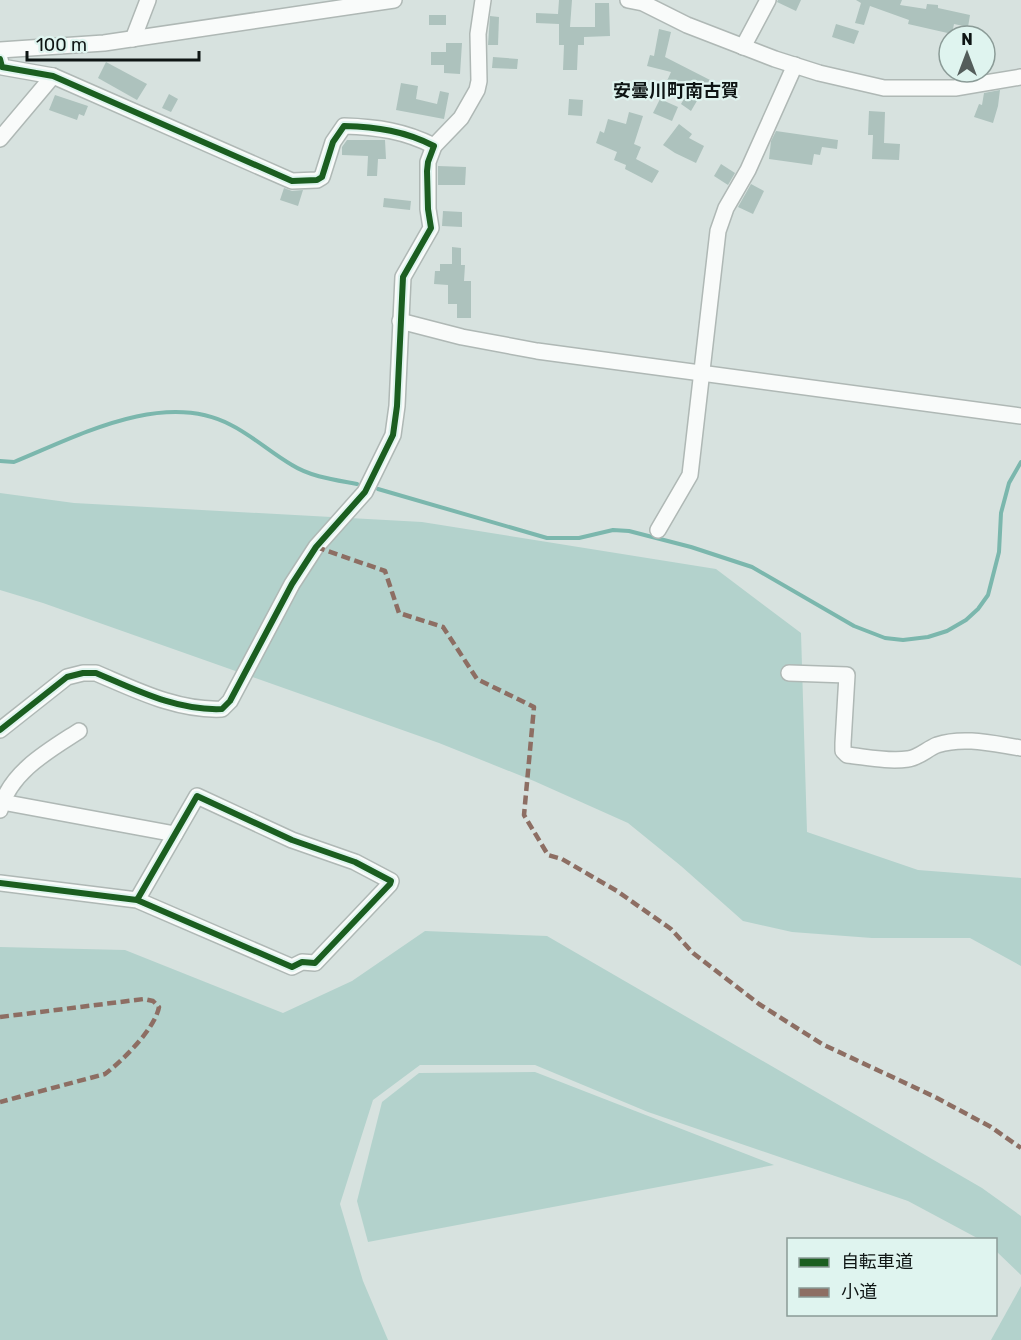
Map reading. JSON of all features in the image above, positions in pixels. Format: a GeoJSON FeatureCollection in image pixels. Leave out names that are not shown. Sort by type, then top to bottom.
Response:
{"type":"FeatureCollection","features":[{"type":"Feature","properties":{"kind":"street"},"geometry":{"type":"LineString","coordinates":[[133,39],[148,0]]}},
{"type":"Feature","properties":{"kind":"street"},"geometry":{"type":"LineString","coordinates":[[0,50],[104,43],[394,0]]}},
{"type":"Feature","properties":{"kind":"street"},"geometry":{"type":"LineString","coordinates":[[0,730],[67,677],[82,673],[96,673],[182,706],[208,710],[222,709],[230,701],[292,584],[316,547],[365,492],[393,435],[397,406],[403,277],[431,228],[427,171],[434,146],[461,118],[477,90],[478,34],[483,0]]}},
{"type":"Feature","properties":{"kind":"street"},"geometry":{"type":"LineString","coordinates":[[628,0],[643,3],[687,25],[819,74],[884,88],[954,88],[1021,77]]}},
{"type":"Feature","properties":{"kind":"street"},"geometry":{"type":"LineString","coordinates":[[743,46],[768,0]]}},
{"type":"Feature","properties":{"kind":"street"},"geometry":{"type":"LineString","coordinates":[[0,59],[2,67],[53,76],[292,181],[317,180],[322,177],[333,142],[344,126],[370,127],[405,133],[434,146]]}},
{"type":"Feature","properties":{"kind":"street"},"geometry":{"type":"LineString","coordinates":[[658,530],[690,475],[718,231],[726,208],[748,170],[795,65]]}},
{"type":"Feature","properties":{"kind":"street"},"geometry":{"type":"LineString","coordinates":[[0,138],[53,76]]}},
{"type":"Feature","properties":{"kind":"street"},"geometry":{"type":"LineString","coordinates":[[400,321],[462,337],[537,351],[1021,416]]}},
{"type":"Feature","properties":{"kind":"street"},"geometry":{"type":"LineString","coordinates":[[789,673],[847,675],[843,743],[843,751],[847,755],[897,760],[911,759],[934,746],[953,742],[981,742],[1021,748]]}},
{"type":"Feature","properties":{"kind":"street"},"geometry":{"type":"LineString","coordinates":[[79,731],[43,754],[16,779],[1,806],[175,834]]}},
{"type":"Feature","properties":{"kind":"street"},"geometry":{"type":"LineString","coordinates":[[0,883],[137,900],[292,967],[302,962],[315,963],[391,881],[355,862],[292,840],[197,796],[137,900]]}},
{"type":"Feature","properties":{"kind":"shaded area"},"geometry":{"type":"Polygon","coordinates":[[[0,493],[74,503],[422,522],[716,569],[801,633],[807,832],[918,870],[1021,878],[1021,966],[970,938],[872,938],[792,932],[743,921],[628,823],[534,781],[439,743],[43,603],[0,590],[0,493]]]}},
{"type":"Feature","properties":{"kind":"shaded area"},"geometry":{"type":"Polygon","coordinates":[[[425,931],[547,936],[982,1188],[1021,1216],[1021,1275],[997,1252],[997,1238],[977,1238],[908,1201],[648,1112],[535,1065],[420,1065],[373,1100],[340,1204],[363,1281],[388,1340],[0,1340],[0,947],[125,950],[283,1013],[352,981],[425,931]]]}},
{"type":"Feature","properties":{"kind":"shaded area"},"geometry":{"type":"Polygon","coordinates":[[[535,1072],[774,1165],[368,1242],[357,1201],[382,1102],[419,1073],[535,1072]]]}},
{"type":"Feature","properties":{"kind":"shaded area"},"geometry":{"type":"Polygon","coordinates":[[[1021,1286],[1021,1340],[991,1340],[1021,1286]]]}},
{"type":"Feature","properties":{"kind":"building"},"geometry":{"type":"Polygon","coordinates":[[[559,0],[572,0],[570,27],[595,27],[595,3],[609,3],[610,36],[584,37],[584,45],[578,45],[577,70],[563,70],[564,45],[559,45],[559,24],[536,23],[536,13],[558,14],[559,0]]]}},
{"type":"Feature","properties":{"kind":"building"},"geometry":{"type":"Polygon","coordinates":[[[778,0],[801,0],[796,11],[777,2],[778,0]]]}},
{"type":"Feature","properties":{"kind":"building"},"geometry":{"type":"Polygon","coordinates":[[[856,0],[902,0],[900,5],[926,9],[927,4],[938,5],[938,8],[970,15],[968,24],[937,24],[937,31],[908,24],[909,20],[870,6],[864,25],[855,23],[861,3],[856,0]]]}},
{"type":"Feature","properties":{"kind":"building"},"geometry":{"type":"Polygon","coordinates":[[[429,15],[446,15],[446,25],[429,25],[429,15]]]}},
{"type":"Feature","properties":{"kind":"building"},"geometry":{"type":"Polygon","coordinates":[[[490,16],[499,17],[498,45],[488,45],[490,16]]]}},
{"type":"Feature","properties":{"kind":"building"},"geometry":{"type":"Polygon","coordinates":[[[836,24],[859,31],[854,44],[832,37],[836,24]]]}},
{"type":"Feature","properties":{"kind":"building"},"geometry":{"type":"Polygon","coordinates":[[[659,29],[671,32],[665,57],[712,81],[705,96],[701,94],[691,111],[681,104],[688,92],[667,81],[671,72],[647,66],[650,55],[654,56],[659,29]]]}},
{"type":"Feature","properties":{"kind":"building"},"geometry":{"type":"Polygon","coordinates":[[[446,43],[462,43],[460,74],[444,73],[444,65],[431,65],[431,52],[446,52],[446,43]]]}},
{"type":"Feature","properties":{"kind":"building"},"geometry":{"type":"Polygon","coordinates":[[[493,57],[518,59],[517,69],[492,68],[493,57]]]}},
{"type":"Feature","properties":{"kind":"building"},"geometry":{"type":"Polygon","coordinates":[[[106,62],[147,84],[137,100],[98,78],[106,62]]]}},
{"type":"Feature","properties":{"kind":"building"},"geometry":{"type":"Polygon","coordinates":[[[401,83],[418,86],[416,99],[437,104],[440,91],[449,93],[444,119],[396,110],[401,83]]]}},
{"type":"Feature","properties":{"kind":"building"},"geometry":{"type":"Polygon","coordinates":[[[1000,90],[993,123],[974,117],[979,104],[982,105],[984,93],[1000,90]]]}},
{"type":"Feature","properties":{"kind":"building"},"geometry":{"type":"Polygon","coordinates":[[[169,94],[178,99],[171,112],[162,108],[169,94]]]}},
{"type":"Feature","properties":{"kind":"building"},"geometry":{"type":"Polygon","coordinates":[[[55,95],[88,106],[84,116],[79,114],[77,120],[49,110],[55,95]]]}},
{"type":"Feature","properties":{"kind":"building"},"geometry":{"type":"Polygon","coordinates":[[[569,99],[583,100],[582,116],[568,115],[569,99]]]}},
{"type":"Feature","properties":{"kind":"building"},"geometry":{"type":"Polygon","coordinates":[[[660,99],[678,107],[672,121],[653,113],[660,99]]]}},
{"type":"Feature","properties":{"kind":"building"},"geometry":{"type":"Polygon","coordinates":[[[869,111],[885,112],[884,143],[900,144],[899,160],[872,159],[873,135],[868,135],[869,111]]]}},
{"type":"Feature","properties":{"kind":"building"},"geometry":{"type":"Polygon","coordinates":[[[629,112],[643,116],[634,144],[641,147],[636,159],[659,171],[652,183],[625,169],[626,165],[614,160],[617,152],[596,143],[600,131],[604,133],[608,119],[626,124],[629,112]]]}},
{"type":"Feature","properties":{"kind":"building"},"geometry":{"type":"Polygon","coordinates":[[[679,124],[692,134],[689,138],[704,146],[696,163],[663,145],[679,124]]]}},
{"type":"Feature","properties":{"kind":"building"},"geometry":{"type":"Polygon","coordinates":[[[776,131],[838,140],[837,149],[822,147],[820,155],[814,154],[812,165],[769,159],[771,141],[776,131]]]}},
{"type":"Feature","properties":{"kind":"building"},"geometry":{"type":"Polygon","coordinates":[[[347,140],[385,140],[386,159],[378,159],[377,176],[367,176],[368,156],[342,155],[342,147],[347,140]]]}},
{"type":"Feature","properties":{"kind":"building"},"geometry":{"type":"Polygon","coordinates":[[[721,164],[735,173],[728,185],[714,176],[721,164]]]}},
{"type":"Feature","properties":{"kind":"building"},"geometry":{"type":"Polygon","coordinates":[[[438,166],[466,167],[465,185],[438,185],[438,166]]]}},
{"type":"Feature","properties":{"kind":"building"},"geometry":{"type":"Polygon","coordinates":[[[751,184],[764,191],[753,214],[738,207],[751,184]]]}},
{"type":"Feature","properties":{"kind":"building"},"geometry":{"type":"Polygon","coordinates":[[[284,188],[292,191],[303,190],[298,206],[280,200],[284,188]]]}},
{"type":"Feature","properties":{"kind":"building"},"geometry":{"type":"Polygon","coordinates":[[[384,198],[411,201],[410,210],[383,207],[384,198]]]}},
{"type":"Feature","properties":{"kind":"building"},"geometry":{"type":"Polygon","coordinates":[[[443,211],[462,212],[462,227],[442,226],[443,211]]]}},
{"type":"Feature","properties":{"kind":"building"},"geometry":{"type":"Polygon","coordinates":[[[452,247],[461,248],[461,265],[465,265],[464,281],[471,281],[471,318],[457,318],[457,304],[448,304],[448,285],[434,284],[435,271],[440,271],[440,264],[452,264],[452,247]]]}},
{"type":"Feature","properties":{"kind":"waterway"},"geometry":{"type":"LineString","coordinates":[[0,461],[14,462],[93,429],[121,420],[150,414],[178,412],[205,415],[231,425],[299,469],[324,478],[357,484]]}},
{"type":"Feature","properties":{"kind":"waterway"},"geometry":{"type":"LineString","coordinates":[[378,489],[547,538],[579,538],[613,530],[629,531],[691,547],[752,567],[854,626],[885,638],[903,640],[928,637],[947,631],[966,620],[988,595],[999,552],[1001,513],[1009,483],[1021,462]]}},
{"type":"Feature","properties":{"kind":"marked path"},"geometry":{"type":"LineString","coordinates":[[316,547],[385,571],[399,613],[443,627],[477,679],[534,707],[524,815],[548,855],[562,859],[617,891],[671,929],[693,953],[759,1004],[822,1044],[935,1097],[991,1127],[1021,1148]]}},
{"type":"Feature","properties":{"kind":"marked path"},"geometry":{"type":"LineString","coordinates":[[0,1017],[144,999],[153,1001],[159,1007],[145,1034],[129,1053],[105,1074],[0,1102]]}},
{"type":"Feature","properties":{"kind":"cycle path"},"geometry":{"type":"LineString","coordinates":[[0,59],[2,67],[53,76],[292,181],[317,180],[322,177],[333,142],[344,126],[391,131],[434,146],[427,171],[431,228],[403,277],[397,406],[393,435],[365,492],[316,547],[292,584],[230,701],[222,709],[189,707],[157,698],[96,673],[83,673],[67,677],[0,730]]}},
{"type":"Feature","properties":{"kind":"cycle path"},"geometry":{"type":"LineString","coordinates":[[0,883],[137,900],[292,967],[302,962],[315,963],[391,881],[355,862],[292,840],[197,796],[137,900]]}},
{"type":"Feature","properties":{"kind":"district","name":"安曇川町南古賀"},"geometry":{"type":"Point","coordinates":[676,91]}}]}
